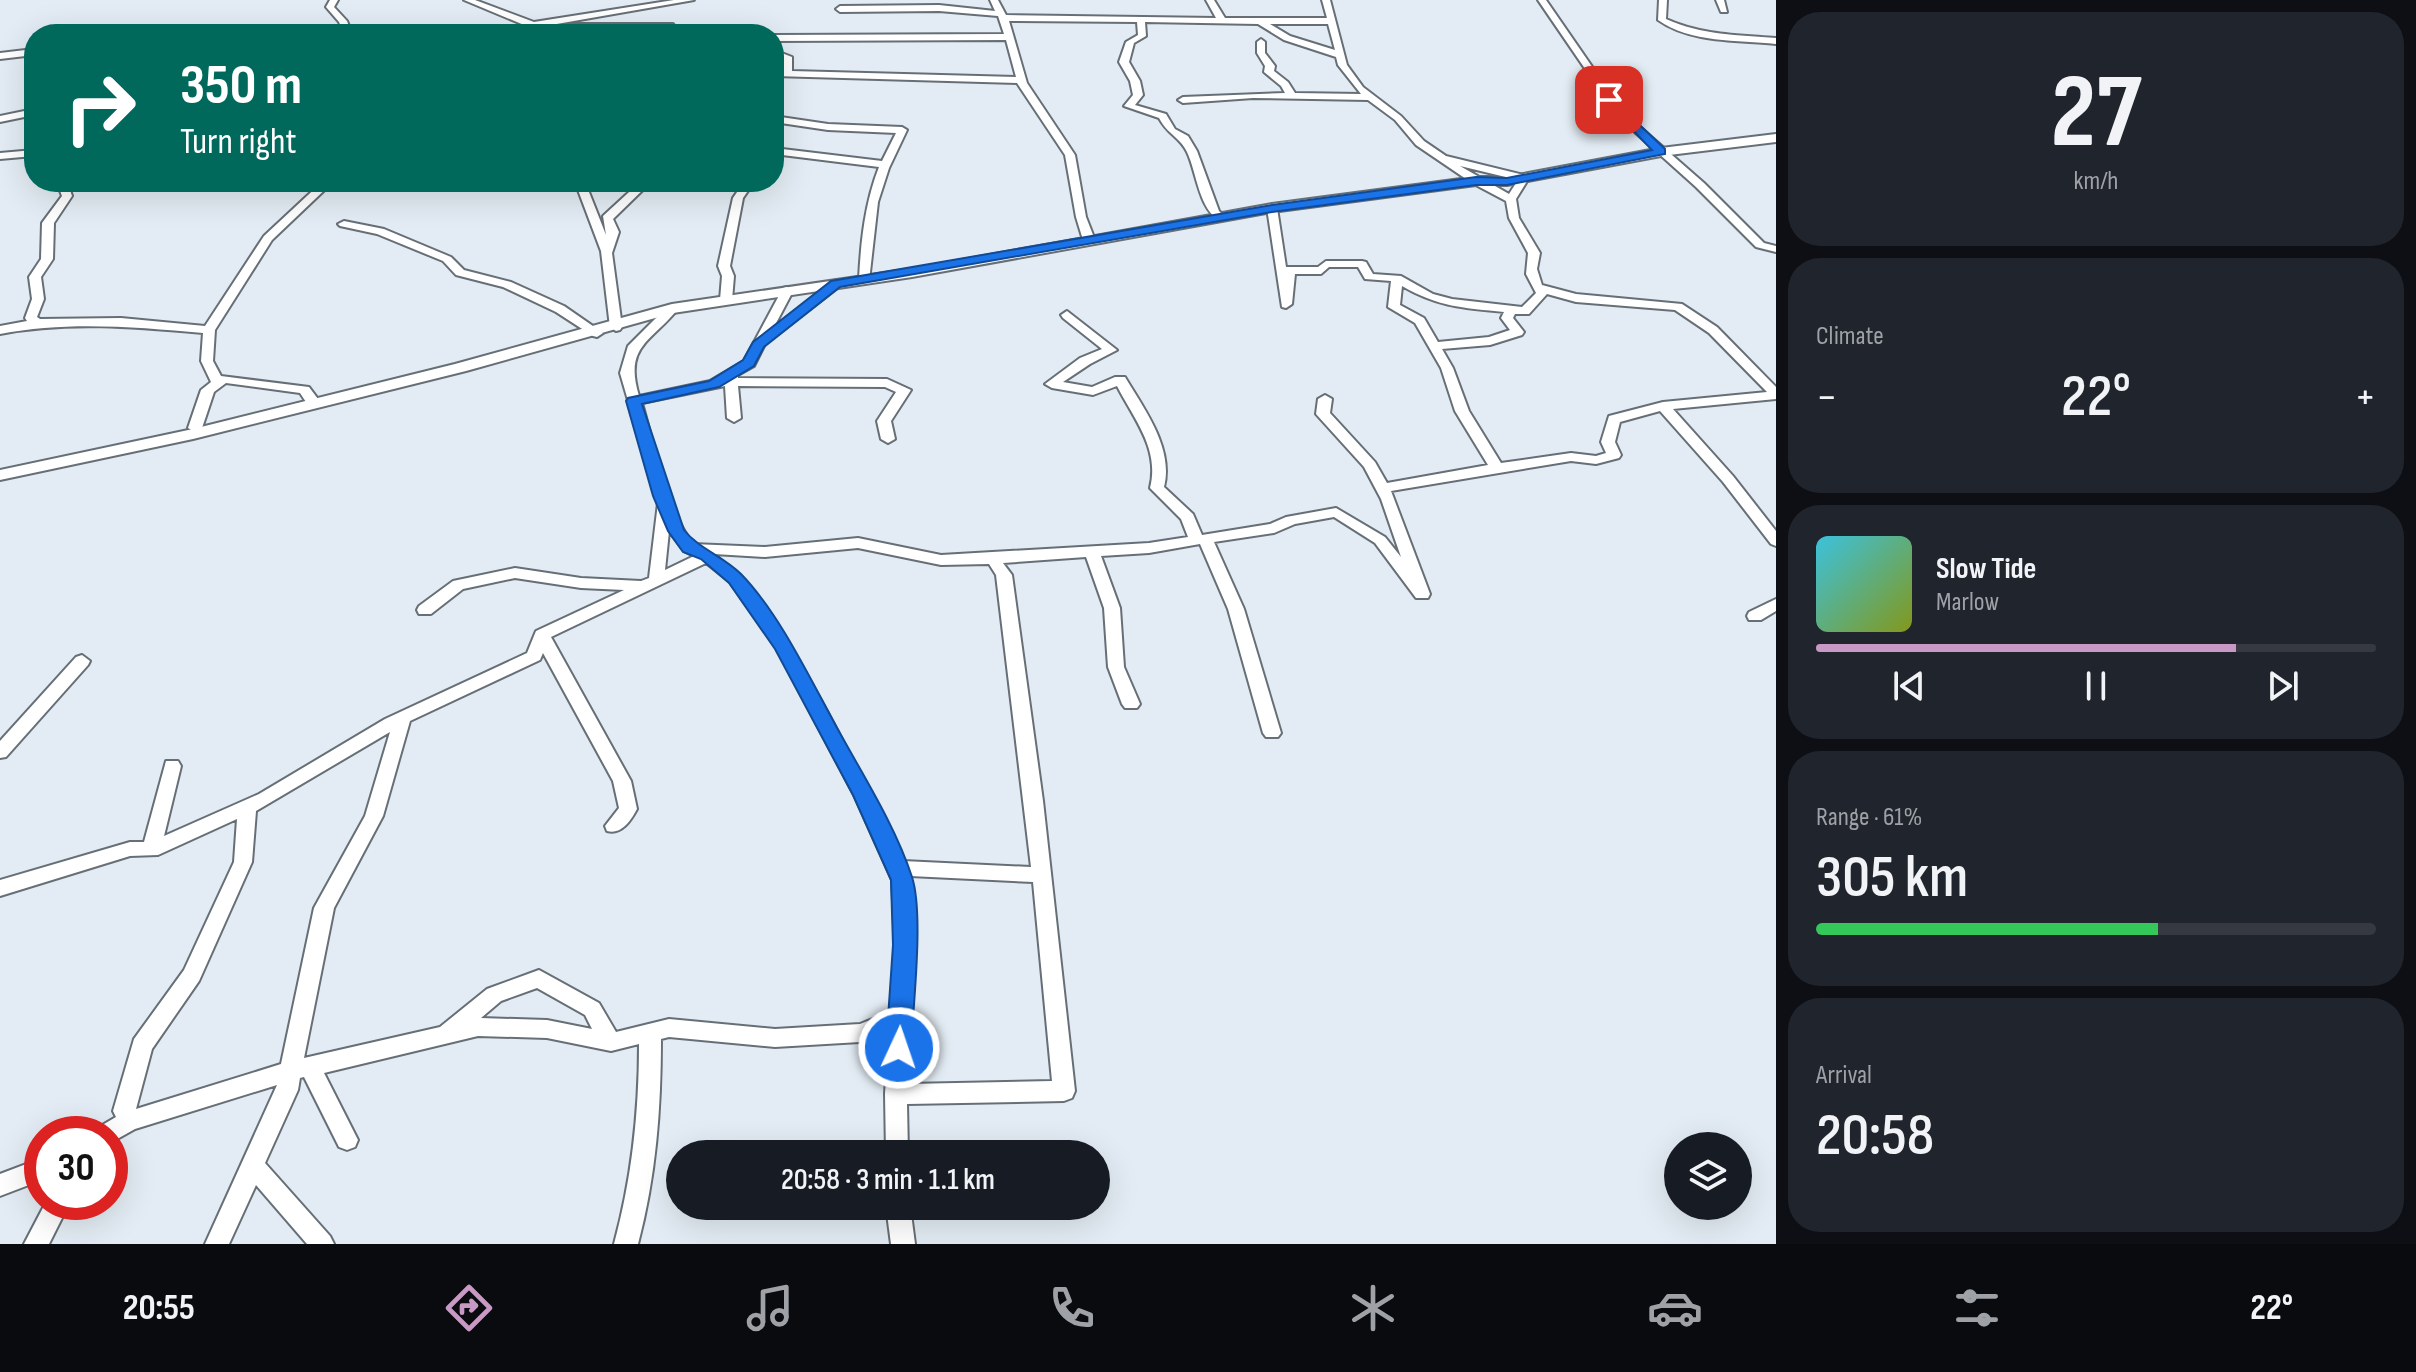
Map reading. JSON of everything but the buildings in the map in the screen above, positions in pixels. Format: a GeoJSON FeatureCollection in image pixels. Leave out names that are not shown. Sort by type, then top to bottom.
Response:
{"type":"FeatureCollection","features":[{"type":"Feature","properties":{"kind":"street"},"geometry":{"type":"LineString","coordinates":[[334,0],[330,7],[344,24]]}},
{"type":"Feature","properties":{"kind":"street"},"geometry":{"type":"LineString","coordinates":[[468,0],[530,24]]}},
{"type":"Feature","properties":{"kind":"street"},"geometry":{"type":"LineString","coordinates":[[603,0],[622,11]]}},
{"type":"Feature","properties":{"kind":"street"},"geometry":{"type":"LineString","coordinates":[[540,24],[690,0]]}},
{"type":"Feature","properties":{"kind":"street"},"geometry":{"type":"LineString","coordinates":[[994,0],[1021,80],[1070,155],[1081,217],[1089,240]]}},
{"type":"Feature","properties":{"kind":"street"},"geometry":{"type":"LineString","coordinates":[[1210,0],[1222,21]]}},
{"type":"Feature","properties":{"kind":"street"},"geometry":{"type":"LineString","coordinates":[[1326,0],[1340,55],[1354,82],[1441,158],[1511,199]]}},
{"type":"Feature","properties":{"kind":"street"},"geometry":{"type":"LineString","coordinates":[[1542,0],[1621,115],[1700,185],[1760,245],[1776,249]]}},
{"type":"Feature","properties":{"kind":"street"},"geometry":{"type":"LineString","coordinates":[[1663,0],[1662,20],[1671,25],[1695,32],[1776,41]]}},
{"type":"Feature","properties":{"kind":"street"},"geometry":{"type":"LineString","coordinates":[[840,9],[939,8],[1001,16],[1329,21]]}},
{"type":"Feature","properties":{"kind":"street"},"geometry":{"type":"LineString","coordinates":[[594,24],[604,15]]}},
{"type":"Feature","properties":{"kind":"street"},"geometry":{"type":"LineString","coordinates":[[1141,19],[1142,36],[1130,42],[1124,53],[1138,95],[1129,106],[1163,116],[1171,131],[1184,138],[1214,212],[1221,218]]}},
{"type":"Feature","properties":{"kind":"street"},"geometry":{"type":"LineString","coordinates":[[1260,21],[1303,45],[1340,55]]}},
{"type":"Feature","properties":{"kind":"street"},"geometry":{"type":"LineString","coordinates":[[784,39],[1008,37]]}},
{"type":"Feature","properties":{"kind":"street"},"geometry":{"type":"LineString","coordinates":[[1261,42],[1261,53],[1270,66],[1269,72],[1285,84],[1291,95]]}},
{"type":"Feature","properties":{"kind":"street"},"geometry":{"type":"LineString","coordinates":[[0,56],[24,53]]}},
{"type":"Feature","properties":{"kind":"street"},"geometry":{"type":"LineString","coordinates":[[784,57],[789,59],[787,73],[1021,80]]}},
{"type":"Feature","properties":{"kind":"street"},"geometry":{"type":"LineString","coordinates":[[1183,100],[1291,95],[1371,97]]}},
{"type":"Feature","properties":{"kind":"street"},"geometry":{"type":"LineString","coordinates":[[2,121],[24,115]]}},
{"type":"Feature","properties":{"kind":"street"},"geometry":{"type":"LineString","coordinates":[[784,120],[828,127],[902,130],[883,164],[869,211],[865,279]]}},
{"type":"Feature","properties":{"kind":"street"},"geometry":{"type":"LineString","coordinates":[[0,475],[208,430],[597,333],[672,309],[836,284],[1272,208],[1476,181],[1524,178],[1661,152],[1776,138]]}},
{"type":"Feature","properties":{"kind":"street"},"geometry":{"type":"LineString","coordinates":[[784,152],[883,164]]}},
{"type":"Feature","properties":{"kind":"street"},"geometry":{"type":"LineString","coordinates":[[0,156],[24,154]]}},
{"type":"Feature","properties":{"kind":"street"},"geometry":{"type":"LineString","coordinates":[[1441,158],[1524,178]]}},
{"type":"Feature","properties":{"kind":"street"},"geometry":{"type":"LineString","coordinates":[[1272,208],[1286,304],[1290,270],[1321,271],[1326,264],[1362,264],[1369,277],[1397,278],[1429,297],[1525,311],[1542,293],[1531,265],[1534,253],[1514,218],[1511,199],[1524,178]]}},
{"type":"Feature","properties":{"kind":"street"},"geometry":{"type":"LineString","coordinates":[[37,323],[31,318],[38,299],[35,277],[47,259],[48,223],[67,196],[66,192]]}},
{"type":"Feature","properties":{"kind":"street"},"geometry":{"type":"LineString","coordinates":[[218,382],[207,361],[209,330],[268,238],[317,192]]}},
{"type":"Feature","properties":{"kind":"street"},"geometry":{"type":"LineString","coordinates":[[584,192],[607,251],[616,327]]}},
{"type":"Feature","properties":{"kind":"street"},"geometry":{"type":"LineString","coordinates":[[607,251],[613,232],[607,218],[635,192]]}},
{"type":"Feature","properties":{"kind":"street"},"geometry":{"type":"LineString","coordinates":[[726,300],[728,276],[724,266],[738,198],[742,192]]}},
{"type":"Feature","properties":{"kind":"street"},"geometry":{"type":"LineString","coordinates":[[344,224],[380,231],[447,259],[460,273],[507,284],[560,309],[597,333]]}},
{"type":"Feature","properties":{"kind":"street"},"geometry":{"type":"LineString","coordinates":[[1397,278],[1394,307],[1420,321],[1447,368],[1462,411],[1497,468]]}},
{"type":"Feature","properties":{"kind":"street"},"geometry":{"type":"LineString","coordinates":[[758,345],[836,284]]}},
{"type":"Feature","properties":{"kind":"street"},"geometry":{"type":"LineString","coordinates":[[1538,288],[1576,298],[1678,307],[1713,330],[1776,395]]}},
{"type":"Feature","properties":{"kind":"street"},"geometry":{"type":"LineString","coordinates":[[727,379],[749,363],[787,291]]}},
{"type":"Feature","properties":{"kind":"street"},"geometry":{"type":"LineString","coordinates":[[672,309],[643,336],[627,360],[626,373],[676,531],[689,548],[707,556],[735,579],[784,647],[857,783],[902,880],[905,945],[896,1094],[897,1140]]}},
{"type":"Feature","properties":{"kind":"street"},"geometry":{"type":"LineString","coordinates":[[1435,346],[1505,338],[1518,332],[1507,318],[1511,310]]}},
{"type":"Feature","properties":{"kind":"street"},"geometry":{"type":"LineString","coordinates":[[1067,315],[1111,350],[1085,361],[1052,384],[1093,391],[1120,380],[1137,416],[1155,441],[1163,475],[1157,488],[1188,517],[1236,609],[1272,733]]}},
{"type":"Feature","properties":{"kind":"street"},"geometry":{"type":"LineString","coordinates":[[0,330],[37,323],[121,322],[209,330]]}},
{"type":"Feature","properties":{"kind":"street"},"geometry":{"type":"LineString","coordinates":[[195,428],[208,390],[224,379],[304,390],[311,399]]}},
{"type":"Feature","properties":{"kind":"street"},"geometry":{"type":"LineString","coordinates":[[727,379],[734,418]]}},
{"type":"Feature","properties":{"kind":"street"},"geometry":{"type":"LineString","coordinates":[[634,401],[727,379],[887,383],[904,390],[884,421],[888,439]]}},
{"type":"Feature","properties":{"kind":"street"},"geometry":{"type":"LineString","coordinates":[[1382,488],[1571,457],[1596,460],[1614,455],[1613,445],[1608,442],[1614,419],[1663,406],[1776,395]]}},
{"type":"Feature","properties":{"kind":"street"},"geometry":{"type":"LineString","coordinates":[[689,548],[765,552],[858,543],[941,560],[993,559],[1201,540],[1274,528],[1291,520],[1336,512],[1380,540],[1422,594],[1382,488],[1370,465],[1323,414],[1325,399]]}},
{"type":"Feature","properties":{"kind":"street"},"geometry":{"type":"LineString","coordinates":[[1663,406],[1728,479],[1776,541]]}},
{"type":"Feature","properties":{"kind":"street"},"geometry":{"type":"LineString","coordinates":[[650,582],[664,501]]}},
{"type":"Feature","properties":{"kind":"street"},"geometry":{"type":"LineString","coordinates":[[1092,552],[1112,608],[1116,667],[1131,704]]}},
{"type":"Feature","properties":{"kind":"street"},"geometry":{"type":"LineString","coordinates":[[0,888],[130,849],[151,850],[247,807],[403,717],[534,656],[542,635],[707,556]]}},
{"type":"Feature","properties":{"kind":"street"},"geometry":{"type":"LineString","coordinates":[[896,1094],[1064,1091],[1004,575],[993,559]]}},
{"type":"Feature","properties":{"kind":"street"},"geometry":{"type":"LineString","coordinates":[[425,610],[458,585],[515,573],[581,583],[650,582]]}},
{"type":"Feature","properties":{"kind":"street"},"geometry":{"type":"LineString","coordinates":[[1755,616],[1776,604]]}},
{"type":"Feature","properties":{"kind":"street"},"geometry":{"type":"LineString","coordinates":[[542,635],[622,781],[628,809],[614,826]]}},
{"type":"Feature","properties":{"kind":"street"},"geometry":{"type":"LineString","coordinates":[[0,752],[82,661]]}},
{"type":"Feature","properties":{"kind":"street"},"geometry":{"type":"LineString","coordinates":[[217,1244],[287,1090],[300,1069],[324,908],[374,816],[403,717]]}},
{"type":"Feature","properties":{"kind":"street"},"geometry":{"type":"LineString","coordinates":[[151,850],[172,766]]}},
{"type":"Feature","properties":{"kind":"street"},"geometry":{"type":"LineString","coordinates":[[247,807],[243,862],[192,975],[142,1046],[124,1111],[129,1121],[300,1069],[478,1027],[547,1029],[611,1042],[669,1028],[789,1037],[860,1033],[900,1018]]}},
{"type":"Feature","properties":{"kind":"street"},"geometry":{"type":"LineString","coordinates":[[896,868],[1041,875]]}},
{"type":"Feature","properties":{"kind":"street"},"geometry":{"type":"LineString","coordinates":[[444,1036],[494,995],[539,979],[592,1009],[611,1042]]}},
{"type":"Feature","properties":{"kind":"street"},"geometry":{"type":"LineString","coordinates":[[626,1244],[643,1187],[651,1104],[650,1033]]}},
{"type":"Feature","properties":{"kind":"street"},"geometry":{"type":"LineString","coordinates":[[300,1069],[347,1140]]}},
{"type":"Feature","properties":{"kind":"street"},"geometry":{"type":"LineString","coordinates":[[253,1165],[322,1244]]}},
{"type":"Feature","properties":{"kind":"street"},"geometry":{"type":"LineString","coordinates":[[0,1185],[24,1176]]}},
{"type":"Feature","properties":{"kind":"street"},"geometry":{"type":"LineString","coordinates":[[36,1244],[49,1220]]}},
{"type":"Feature","properties":{"kind":"street"},"geometry":{"type":"LineString","coordinates":[[900,1220],[903,1244]]}},
{"type":"Feature","properties":{"kind":"route"},"geometry":{"type":"LineString","coordinates":[[899,1048],[905,945],[902,880],[863,795],[784,647],[735,579],[707,556],[689,548],[676,531],[662,496],[634,401],[714,384],[749,363],[758,345],[836,284],[1272,208],[1476,181],[1507,181],[1661,152],[1642,137],[1609,100]]}}]}
